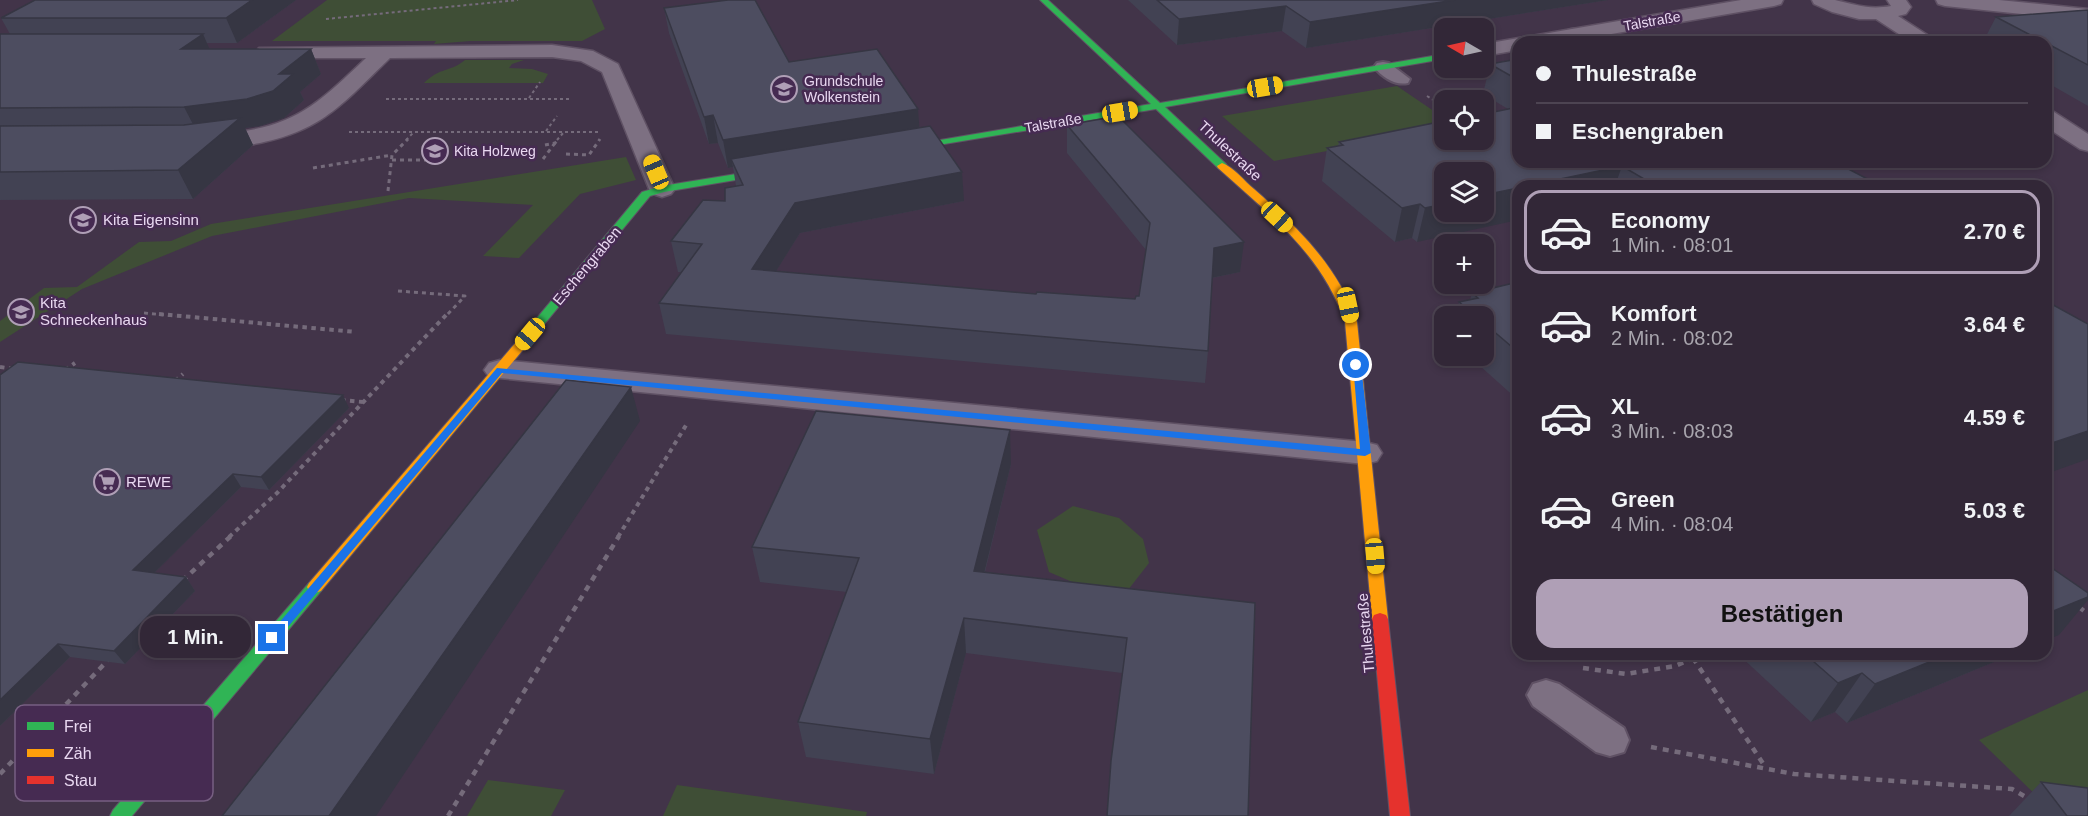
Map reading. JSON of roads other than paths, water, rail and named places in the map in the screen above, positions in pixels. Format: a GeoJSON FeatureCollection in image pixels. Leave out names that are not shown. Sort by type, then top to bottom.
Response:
{"type":"FeatureCollection","features":[{"type":"Feature","properties":{"kind":"street","name":"Thulestraße"},"geometry":{"type":"LineString","coordinates":[[1044,0],[1309,248],[1333,274],[1348,305],[1365,453],[1400,816]]}},
{"type":"Feature","properties":{"kind":"street","name":"Talstraße"},"geometry":{"type":"LineString","coordinates":[[1594,36],[1774,0]]}},
{"type":"Feature","properties":{"kind":"street"},"geometry":{"type":"LineString","coordinates":[[1821,0],[1850,10],[1880,14],[1899,10],[1902,7],[1896,0]]}},
{"type":"Feature","properties":{"kind":"street"},"geometry":{"type":"LineString","coordinates":[[1945,0],[2088,15]]}},
{"type":"Feature","properties":{"kind":"street"},"geometry":{"type":"LineString","coordinates":[[1880,14],[1915,36]]}},
{"type":"Feature","properties":{"kind":"street"},"geometry":{"type":"LineString","coordinates":[[1494,48],[1512,45]]}},
{"type":"Feature","properties":{"kind":"street"},"geometry":{"type":"LineString","coordinates":[[187,143],[231,141],[263,135],[292,125],[321,111],[386,51]]}},
{"type":"Feature","properties":{"kind":"street"},"geometry":{"type":"LineString","coordinates":[[252,52],[552,51],[586,55],[611,68],[662,189],[798,167]]}},
{"type":"Feature","properties":{"kind":"street","name":"Talstraße"},"geometry":{"type":"LineString","coordinates":[[880,153],[1434,59]]}},
{"type":"Feature","properties":{"kind":"street"},"geometry":{"type":"LineString","coordinates":[[2052,121],[2085,140]]}},
{"type":"Feature","properties":{"kind":"street","name":"Eschengraben"},"geometry":{"type":"LineString","coordinates":[[213,707],[500,370],[646,194],[662,189]]}},
{"type":"Feature","properties":{"kind":"street"},"geometry":{"type":"LineString","coordinates":[[500,370],[1365,453]]}},
{"type":"Feature","properties":{"kind":"street","name":"Eschengraben"},"geometry":{"type":"LineString","coordinates":[[120,816],[133,801]]}},
{"type":"Feature","properties":{"kind":"lane"},"geometry":{"type":"LineString","coordinates":[[1383,67],[1401,79]]}},
{"type":"Feature","properties":{"kind":"lane"},"geometry":{"type":"LineString","coordinates":[[1546,695],[1610,740]]}},
{"type":"Feature","properties":{"kind":"place","name":"Grundschule Wolkenstein"},"geometry":{"type":"Point","coordinates":[784,89]}},
{"type":"Feature","properties":{"kind":"place","name":"Kita Holzweg"},"geometry":{"type":"Point","coordinates":[435,151]}},
{"type":"Feature","properties":{"kind":"place","name":"Kita Eigensinn"},"geometry":{"type":"Point","coordinates":[83,220]}},
{"type":"Feature","properties":{"kind":"place","name":"Kita Schneckenhaus"},"geometry":{"type":"Point","coordinates":[21,312]}},
{"type":"Feature","properties":{"kind":"place","name":"REWE"},"geometry":{"type":"Point","coordinates":[107,482]}}]}
